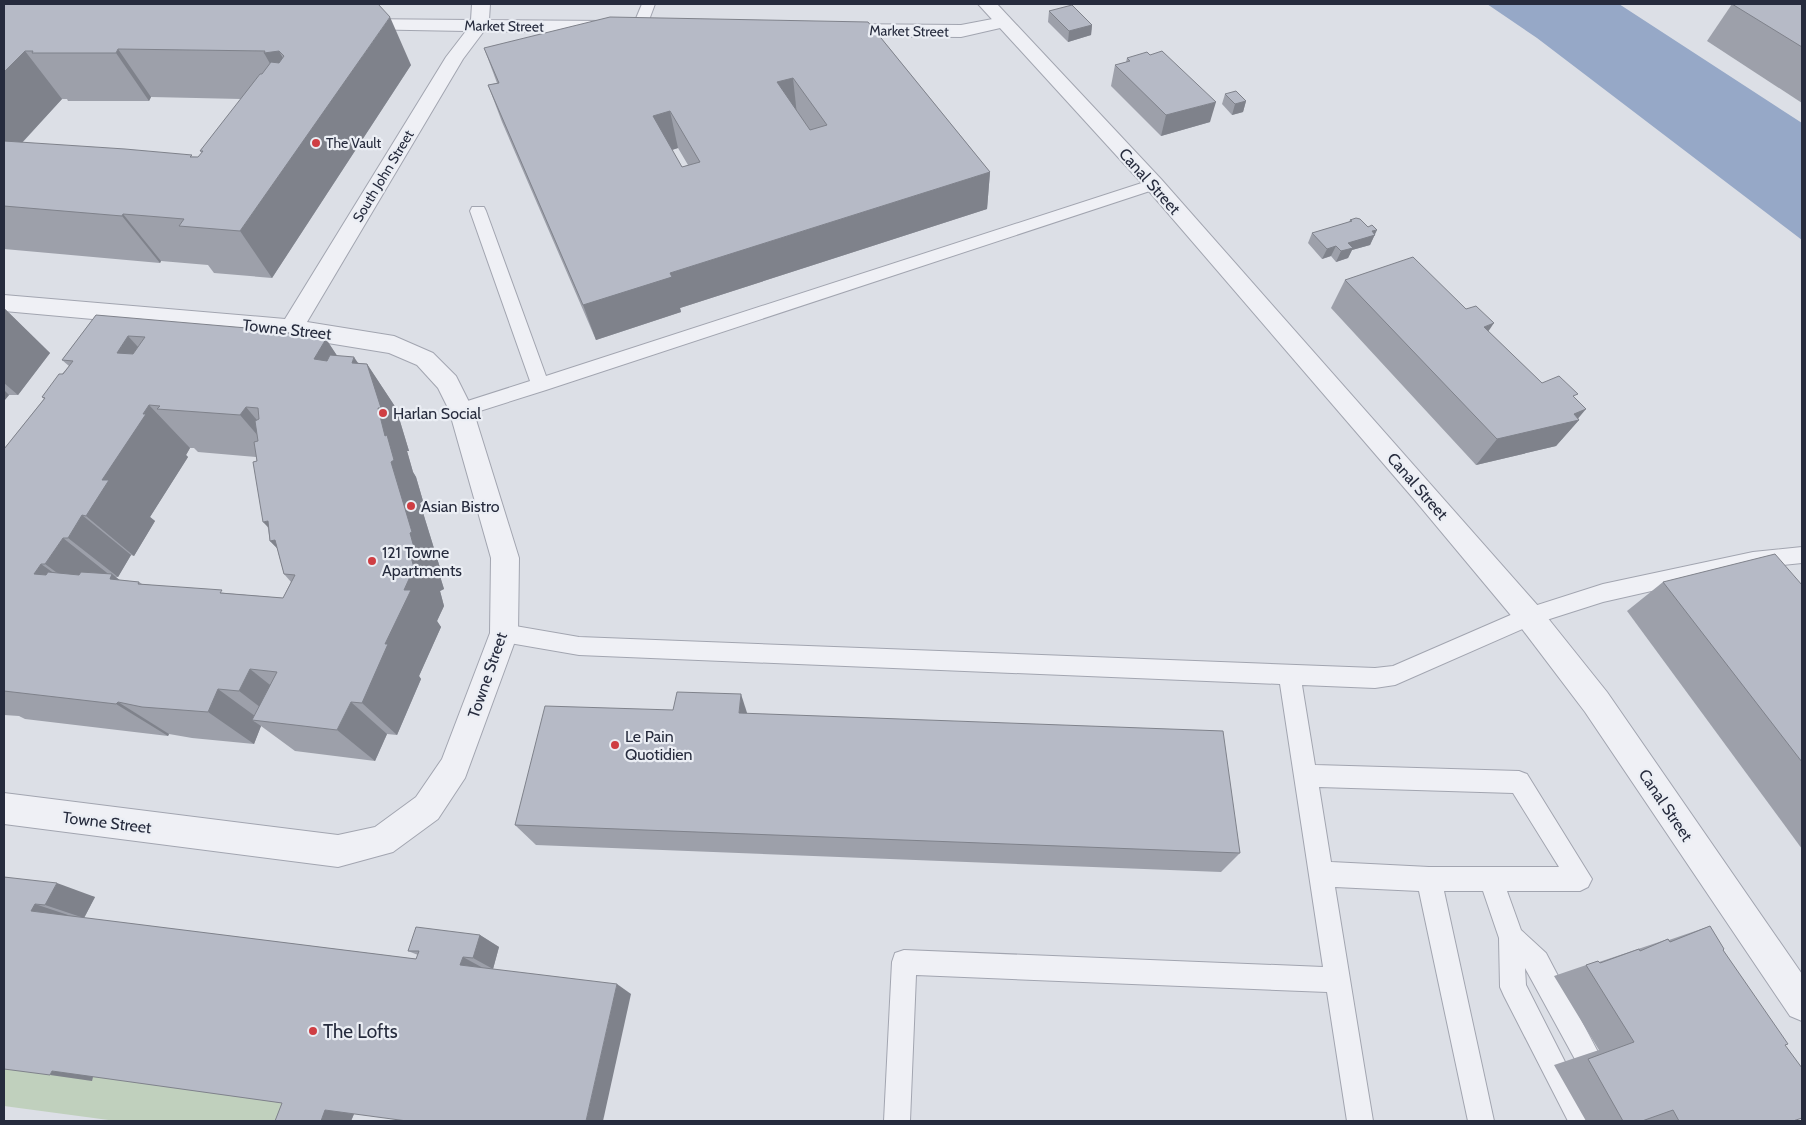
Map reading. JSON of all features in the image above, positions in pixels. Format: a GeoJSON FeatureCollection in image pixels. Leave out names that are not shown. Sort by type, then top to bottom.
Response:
{"type":"FeatureCollection","features":[{"type":"Feature","properties":{"kind":"street"},"geometry":{"type":"LineString","coordinates":[[479,26],[481,4]]}},
{"type":"Feature","properties":{"kind":"street","name":"Market Street"},"geometry":{"type":"LineString","coordinates":[[824,30],[961,32],[995,13]]}},
{"type":"Feature","properties":{"kind":"street","name":"Canal Street"},"geometry":{"type":"LineString","coordinates":[[995,13],[1154,184],[1422,490],[1529,616],[1596,702],[1802,1004]]}},
{"type":"Feature","properties":{"kind":"street","name":"Market Street"},"geometry":{"type":"LineString","coordinates":[[340,24],[658,28]]}},
{"type":"Feature","properties":{"kind":"street","name":"South John Street"},"geometry":{"type":"LineString","coordinates":[[291,328],[455,57],[474,35],[479,26]]}},
{"type":"Feature","properties":{"kind":"street","name":"Towne Street"},"geometry":{"type":"LineString","coordinates":[[4,303],[291,328],[357,337],[394,345],[425,360],[447,382],[461,410],[505,558],[504,633],[454,768],[426,808],[382,841],[338,851],[4,809]]}},
{"type":"Feature","properties":{"kind":"lane"},"geometry":{"type":"LineString","coordinates":[[639,28],[648,4]]}},
{"type":"Feature","properties":{"kind":"lane"},"geometry":{"type":"LineString","coordinates":[[461,410],[1154,184]]}},
{"type":"Feature","properties":{"kind":"lane"},"geometry":{"type":"LineString","coordinates":[[478,211],[540,385]]}},
{"type":"Feature","properties":{"kind":"lane"},"geometry":{"type":"LineString","coordinates":[[504,633],[580,646],[1375,678],[1396,675],[1529,616],[1612,591],[1752,560],[1802,555]]}},
{"type":"Feature","properties":{"kind":"lane"},"geometry":{"type":"LineString","coordinates":[[1290,676],[1360,1121]]}},
{"type":"Feature","properties":{"kind":"lane"},"geometry":{"type":"LineString","coordinates":[[1306,776],[1519,782],[1580,879],[1430,879],[1322,874]]}},
{"type":"Feature","properties":{"kind":"lane"},"geometry":{"type":"LineString","coordinates":[[1430,879],[1481,1121]]}},
{"type":"Feature","properties":{"kind":"lane"},"geometry":{"type":"LineString","coordinates":[[1491,879],[1511,938],[1513,987],[1582,1121]]}},
{"type":"Feature","properties":{"kind":"lane"},"geometry":{"type":"LineString","coordinates":[[1511,938],[1537,962],[1586,1054]]}},
{"type":"Feature","properties":{"kind":"lane"},"geometry":{"type":"LineString","coordinates":[[896,1121],[904,962],[1338,980]]}},
{"type":"Feature","properties":{"kind":"green space"},"geometry":{"type":"Polygon","coordinates":[[[4,1060],[314,1102],[308,1121],[116,1121],[4,1106],[4,1060]]]}},
{"type":"Feature","properties":{"kind":"water"},"geometry":{"type":"Polygon","coordinates":[[[1487,4],[1619,4],[1802,123],[1802,240],[1537,38],[1487,4]]]}},
{"type":"Feature","properties":{"kind":"building"},"geometry":{"type":"Polygon","coordinates":[[[4,4],[378,4],[390,17],[240,231],[179,226],[184,219],[4,206],[4,141],[125,149],[198,157],[203,151],[200,151],[260,74],[271,62],[279,63],[284,56],[279,51],[264,53],[265,51],[118,49],[116,53],[32,53],[33,51],[25,51],[4,72],[4,4]]]}},
{"type":"Feature","properties":{"kind":"building"},"geometry":{"type":"Polygon","coordinates":[[[1732,4],[1802,4],[1802,47],[1732,4]]]}},
{"type":"Feature","properties":{"kind":"building"},"geometry":{"type":"Polygon","coordinates":[[[1072,5],[1092,25],[1069,31],[1049,11],[1072,5]]]}},
{"type":"Feature","properties":{"kind":"building"},"geometry":{"type":"Polygon","coordinates":[[[610,17],[868,22],[990,172],[670,273],[672,277],[583,305],[488,85],[499,83],[484,48],[610,17]],[[793,78],[777,82],[810,130],[827,125],[793,78]],[[670,111],[653,116],[682,167],[700,162],[670,111]]]}},
{"type":"Feature","properties":{"kind":"building"},"geometry":{"type":"Polygon","coordinates":[[[1162,51],[1216,102],[1166,115],[1115,65],[1130,61],[1127,58],[1147,52],[1150,55],[1162,51]]]}},
{"type":"Feature","properties":{"kind":"building"},"geometry":{"type":"Polygon","coordinates":[[[1236,91],[1246,101],[1235,104],[1225,94],[1236,91]]]}},
{"type":"Feature","properties":{"kind":"building"},"geometry":{"type":"Polygon","coordinates":[[[1360,219],[1368,227],[1372,225],[1377,230],[1372,231],[1375,235],[1348,243],[1353,248],[1341,251],[1336,246],[1327,249],[1312,233],[1352,221],[1350,220],[1360,219]]]}},
{"type":"Feature","properties":{"kind":"building"},"geometry":{"type":"Polygon","coordinates":[[[1413,257],[1466,309],[1476,306],[1494,323],[1484,327],[1542,383],[1559,376],[1578,394],[1573,396],[1586,409],[1574,414],[1579,420],[1497,439],[1345,280],[1413,257]]]}},
{"type":"Feature","properties":{"kind":"building","name":"121 Towne Apartments"},"geometry":{"type":"Polygon","coordinates":[[[96,315],[270,330],[326,339],[314,359],[327,361],[330,355],[354,357],[352,363],[367,364],[381,408],[378,408],[385,436],[387,435],[394,460],[391,462],[412,532],[410,533],[415,551],[410,553],[414,568],[404,590],[411,590],[385,644],[388,644],[362,703],[351,702],[337,730],[252,720],[277,672],[250,669],[239,691],[218,689],[208,712],[142,707],[118,702],[116,704],[4,691],[4,449],[45,398],[42,397],[59,374],[63,374],[73,361],[62,360],[96,315]],[[128,336],[117,353],[133,354],[145,337],[128,336]],[[149,405],[143,414],[146,414],[102,480],[109,480],[86,516],[82,515],[68,538],[63,538],[45,564],[41,564],[34,574],[46,575],[48,572],[79,575],[81,572],[112,574],[110,579],[139,582],[138,584],[222,590],[220,593],[283,598],[295,575],[284,574],[275,540],[270,541],[268,521],[263,522],[253,462],[257,461],[254,442],[258,441],[255,421],[259,419],[258,408],[246,407],[240,415],[157,409],[160,406],[149,405]]]}},
{"type":"Feature","properties":{"kind":"building"},"geometry":{"type":"Polygon","coordinates":[[[1775,554],[1802,585],[1802,762],[1663,582],[1775,554]]]}},
{"type":"Feature","properties":{"kind":"building"},"geometry":{"type":"Polygon","coordinates":[[[677,692],[741,694],[739,713],[1223,731],[1240,853],[515,825],[545,706],[673,710],[677,692]]]}},
{"type":"Feature","properties":{"kind":"building","name":"The Lofts"},"geometry":{"type":"Polygon","coordinates":[[[4,877],[57,883],[45,905],[35,904],[31,911],[416,959],[419,951],[408,951],[416,927],[480,935],[473,958],[463,957],[460,965],[617,984],[586,1121],[407,1121],[325,1110],[321,1121],[275,1121],[282,1103],[52,1071],[50,1075],[4,1069],[4,877]]]}},
{"type":"Feature","properties":{"kind":"building"},"geometry":{"type":"Polygon","coordinates":[[[1710,926],[1723,950],[1788,1044],[1785,1045],[1802,1068],[1802,1118],[1793,1121],[1679,1121],[1673,1110],[1642,1121],[1623,1121],[1588,1059],[1634,1042],[1586,965],[1598,961],[1600,963],[1639,949],[1640,951],[1668,939],[1670,942],[1710,926]]]}},
{"type":"Feature","properties":{"kind":"place","name":"The Vault"},"geometry":{"type":"Point","coordinates":[316,143]}},
{"type":"Feature","properties":{"kind":"place","name":"Harlan Social"},"geometry":{"type":"Point","coordinates":[383,413]}},
{"type":"Feature","properties":{"kind":"place","name":"Asian Bistro"},"geometry":{"type":"Point","coordinates":[411,506]}},
{"type":"Feature","properties":{"kind":"place","name":"121 Towne Apartments"},"geometry":{"type":"Point","coordinates":[372,561]}},
{"type":"Feature","properties":{"kind":"place","name":"Le Pain Quotidien"},"geometry":{"type":"Point","coordinates":[615,745]}},
{"type":"Feature","properties":{"kind":"place","name":"The Lofts"},"geometry":{"type":"Point","coordinates":[313,1031]}}]}
